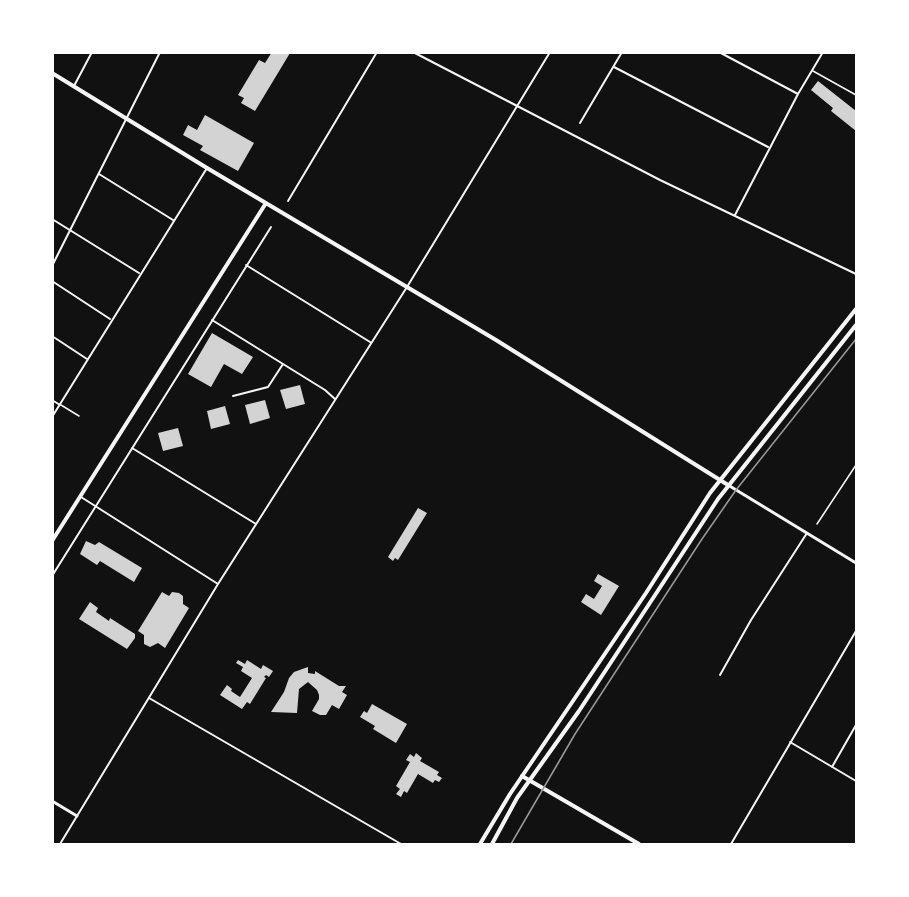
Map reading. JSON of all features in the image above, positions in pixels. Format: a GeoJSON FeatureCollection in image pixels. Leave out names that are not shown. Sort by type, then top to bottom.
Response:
{"type":"FeatureCollection","features":[{"type":"Feature","properties":{"kind":"main road"},"geometry":{"type":"LineString","coordinates":[[52,73],[542,368],[728,485]]}},
{"type":"Feature","properties":{"kind":"main road"},"geometry":{"type":"LineString","coordinates":[[52,541],[266,203]]}},
{"type":"Feature","properties":{"kind":"main road"},"geometry":{"type":"LineString","coordinates":[[480,844],[522,776],[720,480],[856,309]]}},
{"type":"Feature","properties":{"kind":"main road"},"geometry":{"type":"LineString","coordinates":[[492,844],[516,798],[579,711],[728,485],[856,326]]}},
{"type":"Feature","properties":{"kind":"main road"},"geometry":{"type":"LineString","coordinates":[[522,776],[639,844]]}},
{"type":"Feature","properties":{"kind":"street"},"geometry":{"type":"LineString","coordinates":[[74,86],[92,52]]}},
{"type":"Feature","properties":{"kind":"street"},"geometry":{"type":"LineString","coordinates":[[52,266],[159,52]]}},
{"type":"Feature","properties":{"kind":"street"},"geometry":{"type":"LineString","coordinates":[[288,201],[377,52]]}},
{"type":"Feature","properties":{"kind":"street"},"geometry":{"type":"LineString","coordinates":[[413,52],[656,178],[856,274]]}},
{"type":"Feature","properties":{"kind":"street"},"geometry":{"type":"LineString","coordinates":[[60,844],[218,584],[407,287],[550,52]]}},
{"type":"Feature","properties":{"kind":"street"},"geometry":{"type":"LineString","coordinates":[[580,123],[622,52]]}},
{"type":"Feature","properties":{"kind":"street"},"geometry":{"type":"LineString","coordinates":[[718,52],[798,94]]}},
{"type":"Feature","properties":{"kind":"street"},"geometry":{"type":"LineString","coordinates":[[735,215],[798,94],[823,52]]}},
{"type":"Feature","properties":{"kind":"street"},"geometry":{"type":"LineString","coordinates":[[614,67],[769,148]]}},
{"type":"Feature","properties":{"kind":"street"},"geometry":{"type":"LineString","coordinates":[[52,417],[207,168]]}},
{"type":"Feature","properties":{"kind":"street"},"geometry":{"type":"LineString","coordinates":[[99,174],[174,220]]}},
{"type":"Feature","properties":{"kind":"street"},"geometry":{"type":"LineString","coordinates":[[52,219],[140,274]]}},
{"type":"Feature","properties":{"kind":"street"},"geometry":{"type":"LineString","coordinates":[[52,576],[271,227]]}},
{"type":"Feature","properties":{"kind":"street"},"geometry":{"type":"LineString","coordinates":[[246,265],[370,342]]}},
{"type":"Feature","properties":{"kind":"street"},"geometry":{"type":"LineString","coordinates":[[52,281],[111,320]]}},
{"type":"Feature","properties":{"kind":"street"},"geometry":{"type":"LineString","coordinates":[[212,320],[325,390],[335,399]]}},
{"type":"Feature","properties":{"kind":"street"},"geometry":{"type":"LineString","coordinates":[[52,336],[87,359]]}},
{"type":"Feature","properties":{"kind":"street"},"geometry":{"type":"LineString","coordinates":[[233,396],[268,387],[283,364]]}},
{"type":"Feature","properties":{"kind":"street"},"geometry":{"type":"LineString","coordinates":[[52,400],[60,405]]}},
{"type":"Feature","properties":{"kind":"street"},"geometry":{"type":"LineString","coordinates":[[132,447],[256,525]]}},
{"type":"Feature","properties":{"kind":"street"},"geometry":{"type":"LineString","coordinates":[[728,485],[856,563]]}},
{"type":"Feature","properties":{"kind":"street"},"geometry":{"type":"LineString","coordinates":[[81,497],[218,584]]}},
{"type":"Feature","properties":{"kind":"street"},"geometry":{"type":"LineString","coordinates":[[720,675],[751,620],[807,533]]}},
{"type":"Feature","properties":{"kind":"street"},"geometry":{"type":"LineString","coordinates":[[732,844],[856,631]]}},
{"type":"Feature","properties":{"kind":"street"},"geometry":{"type":"LineString","coordinates":[[149,698],[401,844]]}},
{"type":"Feature","properties":{"kind":"street"},"geometry":{"type":"LineString","coordinates":[[832,767],[856,725]]}},
{"type":"Feature","properties":{"kind":"street"},"geometry":{"type":"LineString","coordinates":[[790,742],[856,781]]}},
{"type":"Feature","properties":{"kind":"street"},"geometry":{"type":"LineString","coordinates":[[52,801],[77,816]]}},
{"type":"Feature","properties":{"kind":"lane"},"geometry":{"type":"LineString","coordinates":[[812,70],[856,96]]}},
{"type":"Feature","properties":{"kind":"lane"},"geometry":{"type":"LineString","coordinates":[[60,405],[79,416]]}},
{"type":"Feature","properties":{"kind":"path"},"geometry":{"type":"LineString","coordinates":[[817,524],[856,465]]}},
{"type":"Feature","properties":{"kind":"building"},"geometry":{"type":"Polygon","coordinates":[[[272,52],[290,53],[255,111],[241,103],[244,98],[238,95],[259,60],[265,63],[272,52]]]}},
{"type":"Feature","properties":{"kind":"building"},"geometry":{"type":"Polygon","coordinates":[[[818,81],[856,111],[856,131],[831,111],[833,108],[811,90],[818,81]]]}},
{"type":"Feature","properties":{"kind":"building"},"geometry":{"type":"Polygon","coordinates":[[[205,115],[254,143],[238,171],[200,150],[203,146],[183,135],[188,125],[197,130],[205,115]]]}},
{"type":"Feature","properties":{"kind":"building"},"geometry":{"type":"Polygon","coordinates":[[[212,333],[253,357],[242,374],[224,364],[211,387],[188,374],[212,333]]]}},
{"type":"Feature","properties":{"kind":"building"},"geometry":{"type":"Polygon","coordinates":[[[300,385],[305,404],[286,409],[280,390],[300,385]]]}},
{"type":"Feature","properties":{"kind":"building"},"geometry":{"type":"Polygon","coordinates":[[[265,400],[270,418],[250,424],[245,405],[265,400]]]}},
{"type":"Feature","properties":{"kind":"building"},"geometry":{"type":"Polygon","coordinates":[[[225,406],[230,424],[211,429],[207,411],[225,406]]]}},
{"type":"Feature","properties":{"kind":"building"},"geometry":{"type":"Polygon","coordinates":[[[178,428],[183,446],[163,451],[158,433],[178,428]]]}},
{"type":"Feature","properties":{"kind":"building"},"geometry":{"type":"Polygon","coordinates":[[[418,508],[427,513],[398,560],[395,558],[393,561],[388,557],[418,508]]]}},
{"type":"Feature","properties":{"kind":"building"},"geometry":{"type":"Polygon","coordinates":[[[86,541],[95,545],[99,542],[142,568],[134,582],[100,561],[97,565],[80,554],[86,541]]]}},
{"type":"Feature","properties":{"kind":"building"},"geometry":{"type":"Polygon","coordinates":[[[598,574],[619,586],[601,615],[581,602],[586,594],[594,599],[602,586],[594,581],[598,574]]]}},
{"type":"Feature","properties":{"kind":"building"},"geometry":{"type":"Polygon","coordinates":[[[162,592],[169,596],[172,592],[179,593],[183,596],[183,604],[189,608],[165,648],[158,643],[150,647],[144,644],[144,635],[138,631],[162,592]]]}},
{"type":"Feature","properties":{"kind":"building"},"geometry":{"type":"Polygon","coordinates":[[[90,602],[98,608],[96,612],[135,634],[135,638],[127,649],[79,619],[90,602]]]}},
{"type":"Feature","properties":{"kind":"building"},"geometry":{"type":"Polygon","coordinates":[[[238,660],[245,664],[247,660],[261,669],[263,665],[273,671],[269,677],[266,675],[264,677],[266,678],[250,704],[247,702],[242,709],[220,695],[227,685],[240,697],[252,678],[241,671],[243,667],[236,663],[238,660]]]}},
{"type":"Feature","properties":{"kind":"building"},"geometry":{"type":"Polygon","coordinates":[[[308,667],[308,673],[315,674],[315,671],[339,686],[346,686],[342,692],[347,695],[339,709],[332,705],[326,715],[312,711],[319,695],[308,682],[299,689],[297,713],[271,712],[284,692],[289,678],[294,672],[308,667]]]}},
{"type":"Feature","properties":{"kind":"building"},"geometry":{"type":"Polygon","coordinates":[[[372,704],[407,724],[396,743],[373,729],[375,726],[360,717],[364,711],[367,713],[372,704]]]}},
{"type":"Feature","properties":{"kind":"building"},"geometry":{"type":"Polygon","coordinates":[[[416,753],[422,758],[420,761],[439,772],[437,775],[442,778],[439,782],[435,780],[433,783],[418,774],[407,793],[404,791],[401,797],[396,794],[400,789],[396,786],[410,762],[406,760],[410,754],[414,757],[416,753]]]}},
{"type":"Feature","properties":{"kind":"tram line"},"geometry":{"type":"LineString","coordinates":[[511,844],[575,734],[702,539],[736,490],[856,339]]}}]}
